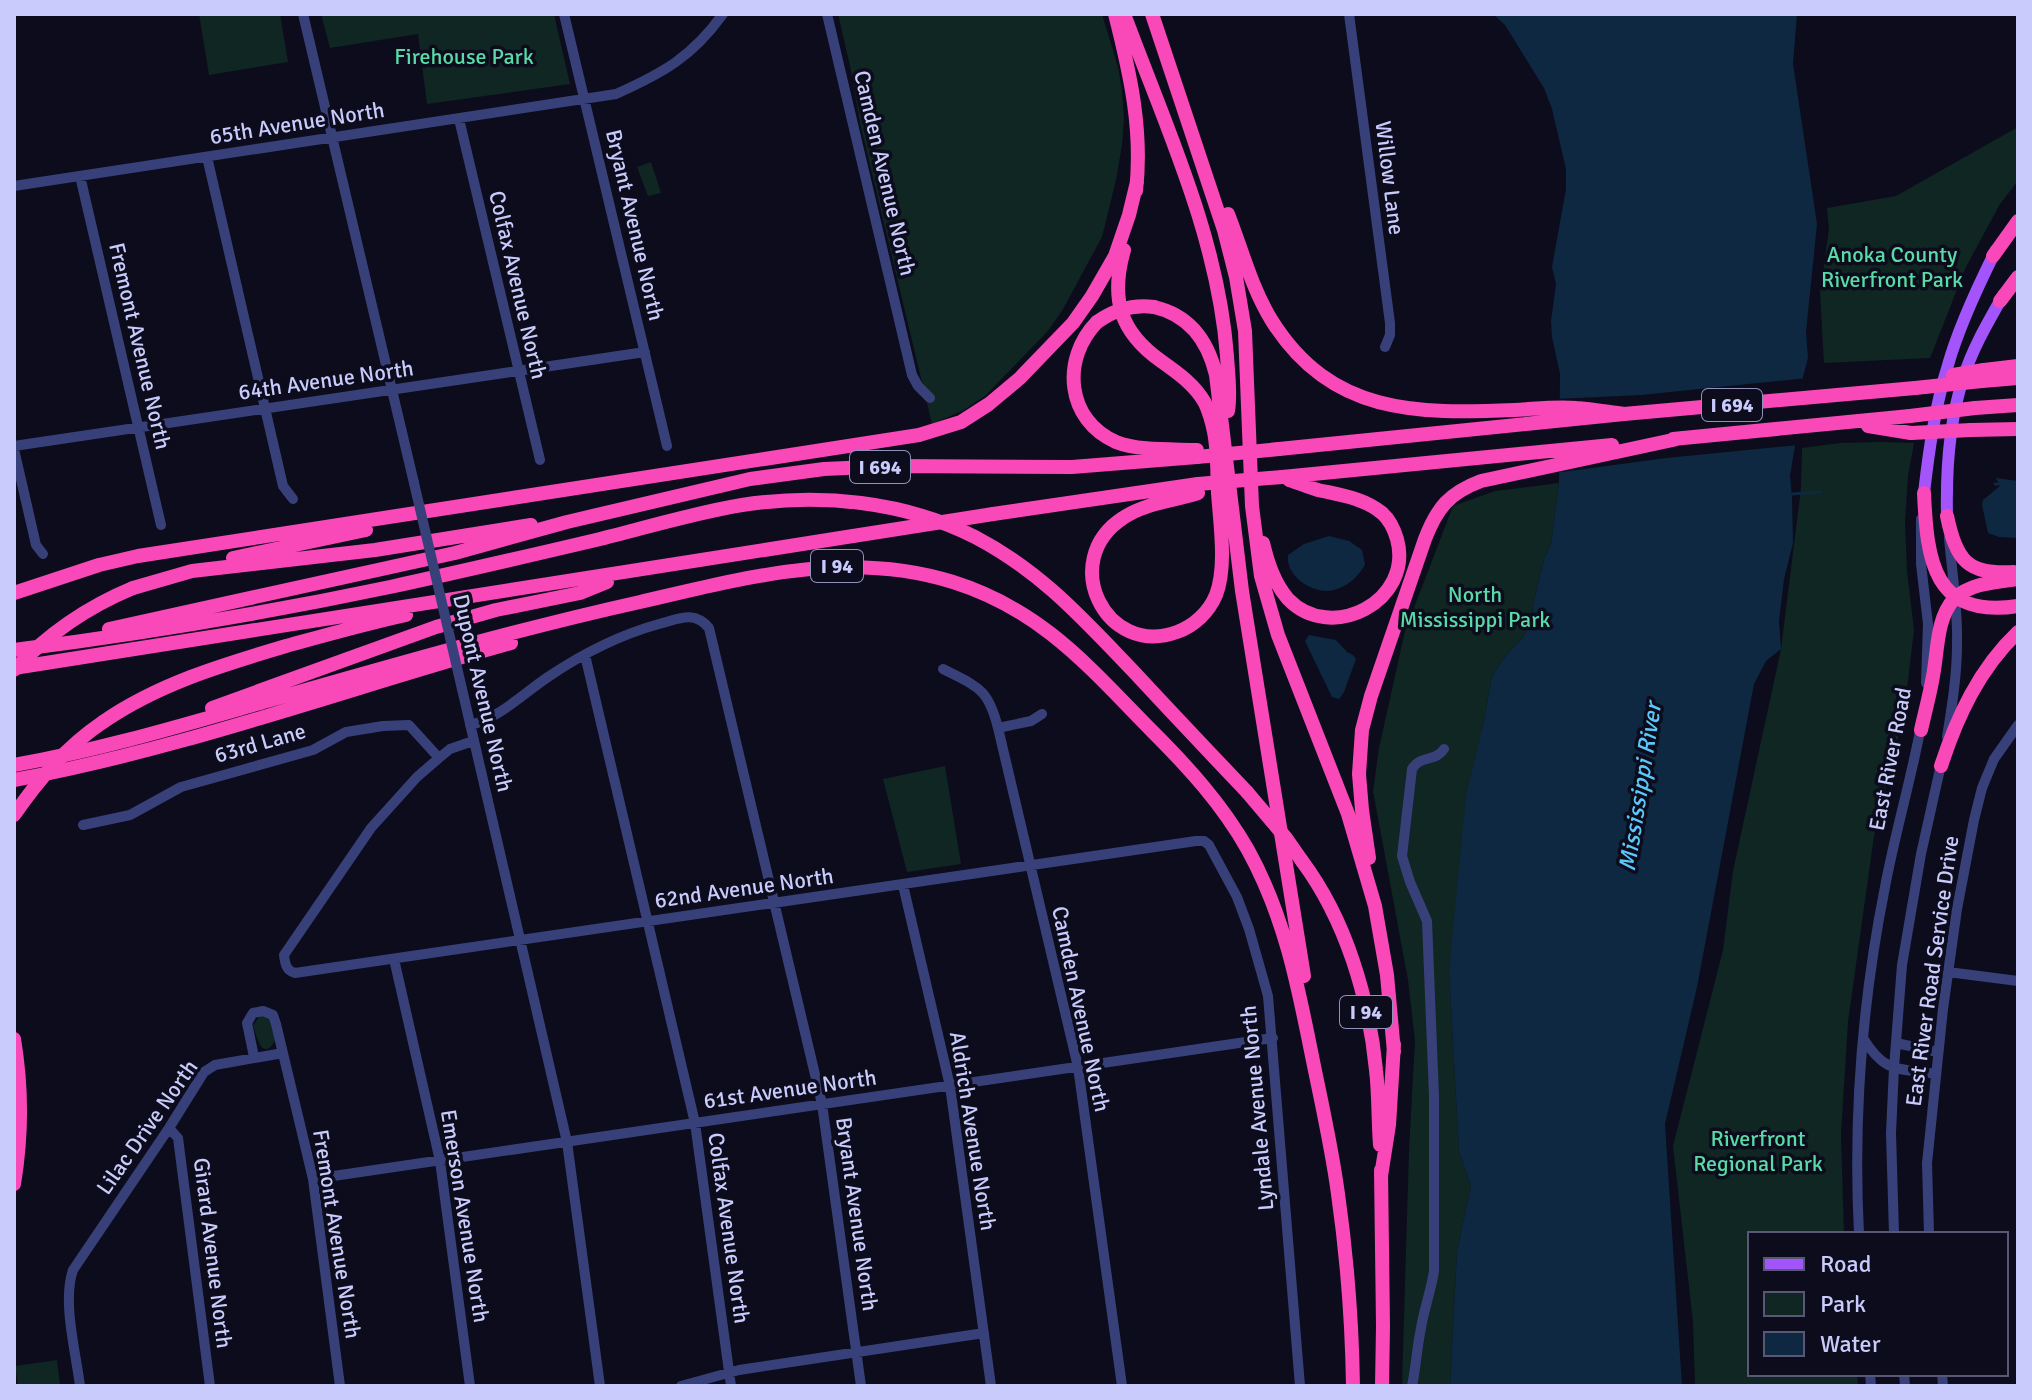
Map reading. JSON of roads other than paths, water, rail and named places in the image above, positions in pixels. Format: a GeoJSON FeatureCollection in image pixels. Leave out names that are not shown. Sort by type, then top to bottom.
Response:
{"type":"FeatureCollection","features":[{"type":"Feature","properties":{"kind":"highway"},"geometry":{"type":"LineString","coordinates":[[1115,14],[1135,105],[1139,144],[1133,215],[1118,275],[1121,311],[1132,335],[1194,387],[1210,415],[1215,439],[1221,570],[1213,602],[1191,625],[1157,636],[1125,628],[1104,611],[1094,591],[1092,565],[1099,543],[1118,522],[1136,511],[1198,488]]}},
{"type":"Feature","properties":{"kind":"highway"},"geometry":{"type":"LineString","coordinates":[[1124,14],[1192,199],[1216,281],[1226,341],[1229,406],[1224,435]]}},
{"type":"Feature","properties":{"kind":"highway"},"geometry":{"type":"LineString","coordinates":[[1152,14],[1224,230],[1236,277],[1245,331],[1252,506],[1261,576],[1278,635],[1348,814],[1372,897],[1386,966],[1394,1052]]}},
{"type":"Feature","properties":{"kind":"highway"},"geometry":{"type":"LineString","coordinates":[[1168,62],[1258,293],[1272,321],[1296,352],[1331,381],[1378,403],[1404,409],[1574,407],[1624,414]]}},
{"type":"Feature","properties":{"kind":"highway"},"geometry":{"type":"LineString","coordinates":[[14,593],[99,565],[138,556],[919,435],[950,427],[971,417],[1010,387],[1066,331],[1086,305],[1119,246],[1137,182]]}},
{"type":"Feature","properties":{"kind":"highway"},"geometry":{"type":"LineString","coordinates":[[1993,256],[2018,221]]}},
{"type":"Feature","properties":{"kind":"highway"},"geometry":{"type":"LineString","coordinates":[[2000,301],[2018,274]]}},
{"type":"Feature","properties":{"kind":"highway"},"geometry":{"type":"LineString","coordinates":[[1197,454],[1118,442],[1101,432],[1087,418],[1076,397],[1073,371],[1079,347],[1097,322],[1129,307],[1154,307],[1180,318],[1204,341],[1216,375],[1242,591],[1296,917],[1323,1108]]}},
{"type":"Feature","properties":{"kind":"highway"},"geometry":{"type":"LineString","coordinates":[[1983,375],[2018,366]]}},
{"type":"Feature","properties":{"kind":"highway","name":"I 694"},"geometry":{"type":"LineString","coordinates":[[14,648],[455,553],[567,522],[750,479],[824,469],[891,466],[1072,467],[1840,395],[1983,375],[2018,378]]}},
{"type":"Feature","properties":{"kind":"highway","name":"I 694"},"geometry":{"type":"LineString","coordinates":[[14,672],[853,536],[993,514],[1198,488],[1224,481],[1522,455],[2018,405]]}},
{"type":"Feature","properties":{"kind":"highway"},"geometry":{"type":"LineString","coordinates":[[1248,419],[1262,535],[1272,571],[1282,591],[1303,610],[1328,617],[1354,614],[1375,603],[1391,586],[1399,568],[1399,547],[1389,521],[1380,511],[1362,501],[1282,477]]}},
{"type":"Feature","properties":{"kind":"highway"},"geometry":{"type":"LineString","coordinates":[[1852,423],[1911,433],[2018,429]]}},
{"type":"Feature","properties":{"kind":"highway"},"geometry":{"type":"LineString","coordinates":[[1381,1176],[1389,1125],[1396,1018],[1385,931],[1366,843],[1359,765],[1364,721],[1429,528],[1448,499],[1466,487],[1493,478],[1682,438]]}},
{"type":"Feature","properties":{"kind":"highway"},"geometry":{"type":"LineString","coordinates":[[14,672],[40,645],[76,617],[133,588],[189,568],[562,490]]}},
{"type":"Feature","properties":{"kind":"highway"},"geometry":{"type":"LineString","coordinates":[[1924,493],[1927,542],[1931,563],[1940,581],[1955,598],[1986,608],[2018,606]]}},
{"type":"Feature","properties":{"kind":"highway","name":"I 94"},"geometry":{"type":"LineString","coordinates":[[14,648],[127,635],[332,598],[509,561],[744,505],[802,500],[854,502],[909,513],[956,529],[987,544],[1027,570],[1067,602],[1247,792],[1286,838],[1317,882],[1337,921],[1361,988],[1376,1069],[1381,1176],[1382,1386]]}},
{"type":"Feature","properties":{"kind":"highway"},"geometry":{"type":"LineString","coordinates":[[1947,516],[1956,547],[1968,563],[1983,571],[2018,571]]}},
{"type":"Feature","properties":{"kind":"highway"},"geometry":{"type":"LineString","coordinates":[[155,580],[205,569],[375,550],[518,525],[567,522]]}},
{"type":"Feature","properties":{"kind":"highway","name":"I 94"},"geometry":{"type":"LineString","coordinates":[[14,765],[143,736],[572,618],[774,574],[859,566],[909,571],[985,594],[1035,621],[1065,644],[1190,770],[1246,846],[1271,896],[1289,949],[1341,1210],[1353,1386]]}},
{"type":"Feature","properties":{"kind":"highway"},"geometry":{"type":"LineString","coordinates":[[69,755],[182,719],[436,627],[496,610],[580,593],[629,573]]}},
{"type":"Feature","properties":{"kind":"highway"},"geometry":{"type":"LineString","coordinates":[[1921,730],[1944,615],[1955,598],[1981,585],[2018,579]]}},
{"type":"Feature","properties":{"kind":"highway"},"geometry":{"type":"LineString","coordinates":[[14,815],[56,761],[103,722],[161,688],[345,629],[519,589]]}},
{"type":"Feature","properties":{"kind":"highway"},"geometry":{"type":"LineString","coordinates":[[14,780],[89,765],[311,703],[551,631],[572,618]]}},
{"type":"Feature","properties":{"kind":"highway"},"geometry":{"type":"LineString","coordinates":[[1941,766],[1950,738],[1970,696],[1992,661],[2018,632]]}},
{"type":"Feature","properties":{"kind":"highway"},"geometry":{"type":"LineString","coordinates":[[14,1039],[20,1096],[14,1184]]}},
{"type":"Feature","properties":{"kind":"main road","name":"East River Road"},"geometry":{"type":"LineString","coordinates":[[1924,493],[1947,366],[1993,256],[2018,213]]}},
{"type":"Feature","properties":{"kind":"main road"},"geometry":{"type":"LineString","coordinates":[[1947,516],[1951,441],[1958,397],[1972,353],[2000,301]]}},
{"type":"Feature","properties":{"kind":"street","name":"Dupont Avenue North"},"geometry":{"type":"LineString","coordinates":[[303,14],[567,1142],[600,1386]]}},
{"type":"Feature","properties":{"kind":"street","name":"Bryant Avenue North"},"geometry":{"type":"LineString","coordinates":[[564,14],[667,446]]}},
{"type":"Feature","properties":{"kind":"street","name":"65th Avenue North"},"geometry":{"type":"LineString","coordinates":[[14,186],[616,94],[670,68],[710,32],[723,14]]}},
{"type":"Feature","properties":{"kind":"street","name":"Camden Avenue North"},"geometry":{"type":"LineString","coordinates":[[827,14],[912,375],[930,398]]}},
{"type":"Feature","properties":{"kind":"street","name":"Willow Lane"},"geometry":{"type":"LineString","coordinates":[[1349,14],[1390,323],[1390,335],[1385,347]]}},
{"type":"Feature","properties":{"kind":"street","name":"Colfax Avenue North"},"geometry":{"type":"LineString","coordinates":[[459,119],[540,460]]}},
{"type":"Feature","properties":{"kind":"street"},"geometry":{"type":"LineString","coordinates":[[207,157],[283,486],[293,499]]}},
{"type":"Feature","properties":{"kind":"street","name":"Fremont Avenue North"},"geometry":{"type":"LineString","coordinates":[[80,176],[161,525]]}},
{"type":"Feature","properties":{"kind":"street","name":"64th Avenue North"},"geometry":{"type":"LineString","coordinates":[[14,448],[645,352]]}},
{"type":"Feature","properties":{"kind":"street"},"geometry":{"type":"LineString","coordinates":[[14,448],[36,545],[43,554]]}},
{"type":"Feature","properties":{"kind":"street","name":"East River Road"},"geometry":{"type":"LineString","coordinates":[[1859,1232],[1859,1075],[1867,997],[1884,890],[1925,702],[1927,615],[1920,543],[1924,493]]}},
{"type":"Feature","properties":{"kind":"street"},"geometry":{"type":"LineString","coordinates":[[1894,1232],[1891,1133],[1905,946],[1948,729],[1957,658],[1947,516]]}},
{"type":"Feature","properties":{"kind":"street","name":"Bryant Avenue North"},"geometry":{"type":"LineString","coordinates":[[585,655],[612,640],[679,619],[698,618],[709,628],[822,1104],[861,1386]]}},
{"type":"Feature","properties":{"kind":"street","name":"Colfax Avenue North"},"geometry":{"type":"LineString","coordinates":[[585,655],[695,1123],[731,1386]]}},
{"type":"Feature","properties":{"kind":"street"},"geometry":{"type":"LineString","coordinates":[[470,725],[490,719],[552,674],[585,655]]}},
{"type":"Feature","properties":{"kind":"street","name":"Camden Avenue North"},"geometry":{"type":"LineString","coordinates":[[943,669],[976,686],[987,696],[994,711],[1078,1067],[1122,1386]]}},
{"type":"Feature","properties":{"kind":"street"},"geometry":{"type":"LineString","coordinates":[[998,728],[1031,721],[1042,714]]}},
{"type":"Feature","properties":{"kind":"street","name":"63rd Lane"},"geometry":{"type":"LineString","coordinates":[[83,825],[130,815],[181,787],[313,750],[357,729],[409,725],[439,758]]}},
{"type":"Feature","properties":{"kind":"street","name":"East River Road Service Drive"},"geometry":{"type":"LineString","coordinates":[[1929,1232],[1927,1163],[1938,1052],[1969,843],[1982,788],[1994,759],[2018,725]]}},
{"type":"Feature","properties":{"kind":"street"},"geometry":{"type":"LineString","coordinates":[[439,758],[450,749],[473,741]]}},
{"type":"Feature","properties":{"kind":"street"},"geometry":{"type":"LineString","coordinates":[[1412,1386],[1420,1330],[1434,1271],[1434,1096],[1427,921],[1402,856],[1412,769],[1418,762],[1436,757],[1444,749]]}},
{"type":"Feature","properties":{"kind":"street","name":"62nd Avenue North"},"geometry":{"type":"LineString","coordinates":[[439,758],[417,777],[371,828],[333,882],[284,955],[290,972],[1204,841]]}},
{"type":"Feature","properties":{"kind":"street","name":"Lyndale Avenue North"},"geometry":{"type":"LineString","coordinates":[[1204,841],[1237,897],[1268,996],[1300,1386]]}},
{"type":"Feature","properties":{"kind":"street","name":"Aldrich Avenue North"},"geometry":{"type":"LineString","coordinates":[[903,885],[950,1086],[991,1386]]}},
{"type":"Feature","properties":{"kind":"street","name":"Emerson Avenue North"},"geometry":{"type":"LineString","coordinates":[[394,959],[440,1161],[470,1386]]}},
{"type":"Feature","properties":{"kind":"street"},"geometry":{"type":"LineString","coordinates":[[1948,972],[2018,981]]}},
{"type":"Feature","properties":{"kind":"street","name":"Fremont Avenue North"},"geometry":{"type":"LineString","coordinates":[[254,1057],[247,1023],[253,1013],[263,1011],[273,1015],[313,1179],[340,1386]]}},
{"type":"Feature","properties":{"kind":"street","name":"61st Avenue North"},"geometry":{"type":"LineString","coordinates":[[313,1179],[1273,1038]]}},
{"type":"Feature","properties":{"kind":"street"},"geometry":{"type":"LineString","coordinates":[[1863,1038],[1883,1063],[1894,1068],[1936,1074]]}},
{"type":"Feature","properties":{"kind":"street"},"geometry":{"type":"LineString","coordinates":[[1896,1043],[1938,1052]]}},
{"type":"Feature","properties":{"kind":"street","name":"Lilac Drive North"},"geometry":{"type":"LineString","coordinates":[[80,1386],[69,1300],[68,1283],[73,1270],[204,1072],[215,1065],[283,1053]]}},
{"type":"Feature","properties":{"kind":"street","name":"Girard Avenue North"},"geometry":{"type":"LineString","coordinates":[[169,1128],[178,1138],[210,1386]]}},
{"type":"Feature","properties":{"kind":"street"},"geometry":{"type":"LineString","coordinates":[[681,1386],[729,1372],[984,1333]]}},
{"type":"Feature","properties":{"kind":"water","name":"Mississippi River"},"geometry":{"type":"Polygon","coordinates":[[[1493,14],[1797,14],[1793,64],[1817,224],[1806,332],[1808,358],[1795,407],[1799,421],[1790,476],[1793,543],[1784,579],[1779,621],[1781,649],[1766,661],[1754,684],[1697,987],[1665,1124],[1682,1386],[1450,1386],[1457,1251],[1471,1186],[1459,1152],[1449,971],[1466,796],[1492,676],[1532,621],[1544,559],[1551,544],[1559,483],[1560,374],[1552,337],[1556,284],[1552,267],[1566,189],[1566,169],[1544,88],[1505,25],[1493,14]]]}},
{"type":"Feature","properties":{"kind":"water"},"geometry":{"type":"Polygon","coordinates":[[[1996,478],[2018,481],[2018,538],[1988,533],[1982,505],[1983,500],[2000,486],[1996,478]]]}},
{"type":"Feature","properties":{"kind":"water"},"geometry":{"type":"Polygon","coordinates":[[[1329,536],[1349,541],[1362,550],[1365,565],[1346,585],[1329,591],[1312,588],[1297,578],[1288,563],[1288,555],[1304,544],[1329,536]]]}},
{"type":"Feature","properties":{"kind":"water"},"geometry":{"type":"Polygon","coordinates":[[[1309,635],[1336,640],[1356,659],[1339,699],[1332,697],[1305,641],[1309,635]]]}},
{"type":"Feature","properties":{"kind":"waterway"},"geometry":{"type":"LineString","coordinates":[[1792,494],[1821,492]]}},
{"type":"Feature","properties":{"kind":"park label","name":"Firehouse Park"},"geometry":{"type":"Point","coordinates":[464,56]}},
{"type":"Feature","properties":{"kind":"park label","name":"Anoka County Riverfront Park"},"geometry":{"type":"Point","coordinates":[1892,266]}},
{"type":"Feature","properties":{"kind":"park label","name":"North Mississippi Park"},"geometry":{"type":"Point","coordinates":[1475,606]}},
{"type":"Feature","properties":{"kind":"park label","name":"Riverfront Regional Park"},"geometry":{"type":"Point","coordinates":[1758,1150]}}]}
